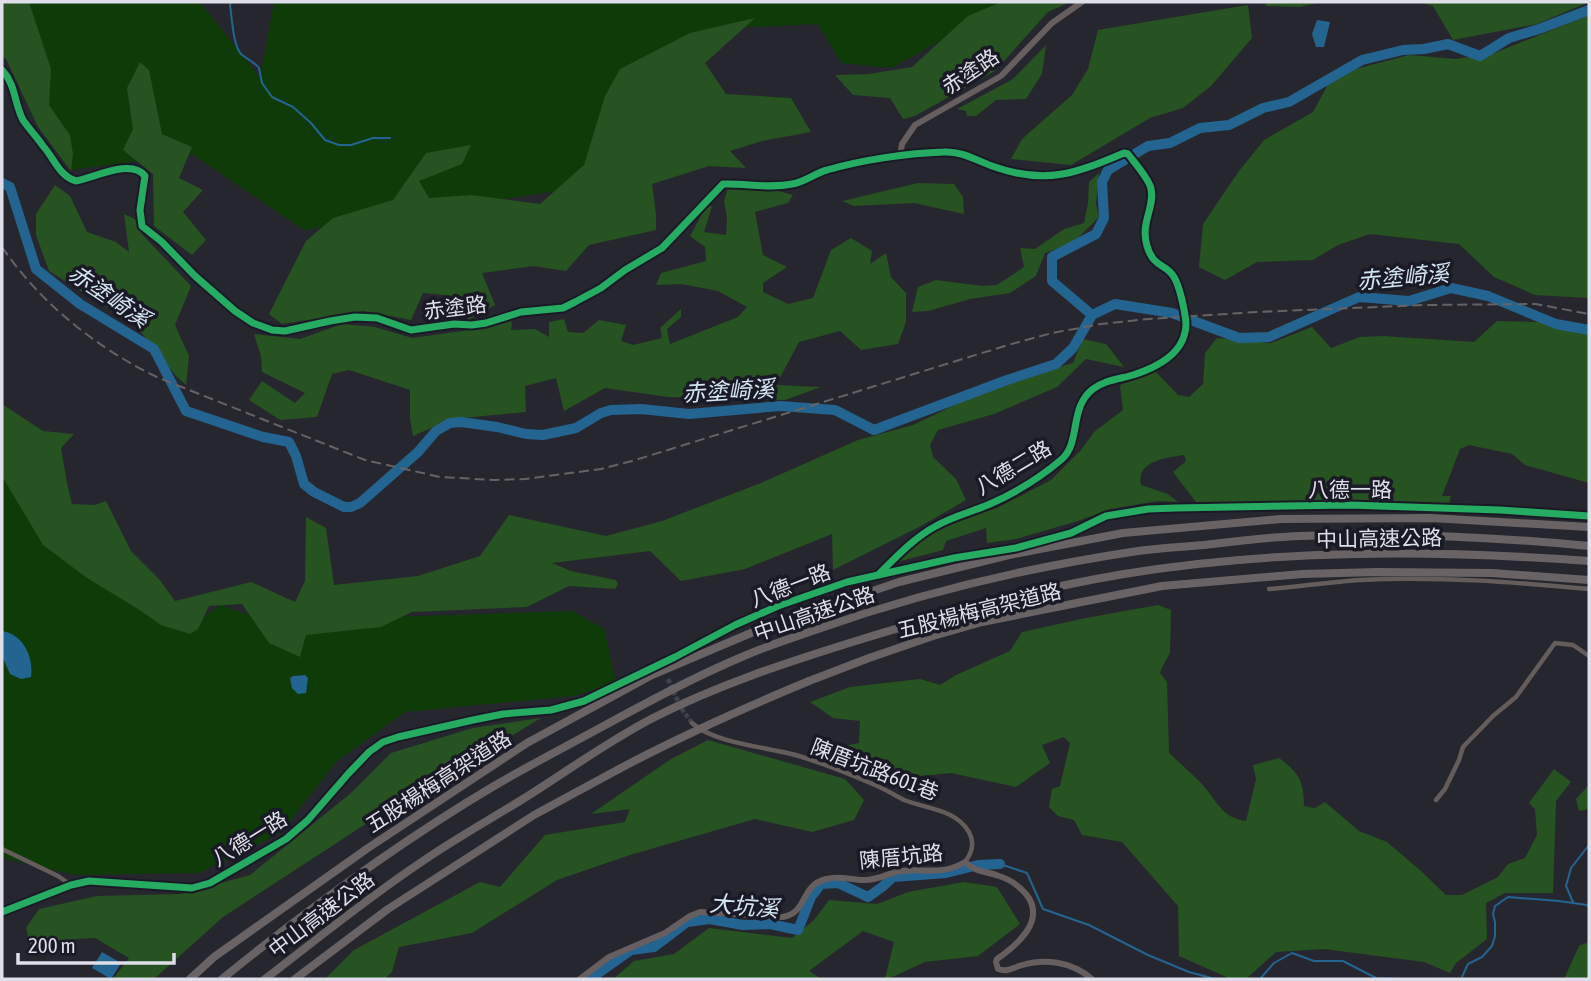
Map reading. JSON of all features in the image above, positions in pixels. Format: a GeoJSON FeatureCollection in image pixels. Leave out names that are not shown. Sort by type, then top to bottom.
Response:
{"type":"FeatureCollection","features":[{"type":"Feature","properties":{"kind":"highway","name":"五股楊梅高架道路"},"geometry":{"type":"LineString","coordinates":[[190,979],[214,957],[368,848],[527,743],[664,670],[758,630],[899,582],[1009,555],[1123,533],[1281,519],[1431,518],[1589,527]]}},
{"type":"Feature","properties":{"kind":"highway","name":"中山高速公路"},"geometry":{"type":"LineString","coordinates":[[222,979],[274,936],[356,876],[493,786],[673,689],[746,655],[881,608],[993,578],[1063,563],[1142,550],[1258,539],[1300,536],[1421,536],[1589,545]]}},
{"type":"Feature","properties":{"kind":"highway","name":"中山高速公路"},"geometry":{"type":"LineString","coordinates":[[265,979],[371,897],[422,862],[651,719],[748,677],[822,651],[925,619],[1035,591],[1124,574],[1207,563],[1373,554],[1530,556],[1589,561]]}},
{"type":"Feature","properties":{"kind":"highway","name":"五股楊梅高架道路"},"geometry":{"type":"LineString","coordinates":[[295,979],[399,902],[534,815],[619,769],[709,723],[809,681],[933,636],[982,622],[1161,586],[1302,574],[1377,572],[1492,573],[1589,580]]}},
{"type":"Feature","properties":{"kind":"street","name":"赤塗路"},"geometry":{"type":"LineString","coordinates":[[3,72],[11,83],[23,120],[64,174],[76,181],[112,171],[141,171],[145,176],[140,210],[142,226],[195,276],[253,324],[285,331],[355,317],[377,318],[411,330],[486,323],[522,312],[563,308],[601,288],[662,248],[723,184],[790,185],[822,171],[900,156],[902,144],[915,125],[1001,76],[1052,23],[1082,2]]}},
{"type":"Feature","properties":{"kind":"street"},"geometry":{"type":"LineString","coordinates":[[2,82],[11,83]]}},
{"type":"Feature","properties":{"kind":"street","name":"八德二路"},"geometry":{"type":"LineString","coordinates":[[879,573],[933,527],[950,518],[989,505],[1064,458],[1073,440],[1077,414],[1089,391],[1104,382],[1135,374],[1162,362],[1178,351],[1183,341],[1185,324],[1174,275],[1152,260],[1149,253],[1144,237],[1151,188],[1128,154],[1124,152],[1074,172],[1041,176],[1015,173],[957,152],[900,156]]}},
{"type":"Feature","properties":{"kind":"street","name":"八德一路"},"geometry":{"type":"LineString","coordinates":[[2,912],[71,885],[89,881],[192,888],[202,886],[286,839],[308,820],[369,752],[383,742],[473,720],[551,710],[584,701],[735,625],[825,589],[879,573],[1016,548],[1071,533],[1105,516],[1148,509],[1349,505],[1589,516]]}},
{"type":"Feature","properties":{"kind":"street"},"geometry":{"type":"LineString","coordinates":[[1269,589],[1359,580],[1391,580],[1524,583],[1589,589]]}},
{"type":"Feature","properties":{"kind":"street"},"geometry":{"type":"LineString","coordinates":[[1436,800],[1446,789],[1463,747],[1516,697],[1555,643],[1573,645],[1589,656]]}},
{"type":"Feature","properties":{"kind":"street"},"geometry":{"type":"LineString","coordinates":[[659,664],[668,680]]}},
{"type":"Feature","properties":{"kind":"street","name":"陳厝坑路601巷"},"geometry":{"type":"LineString","coordinates":[[692,723],[708,733],[797,755],[841,770],[901,798],[948,813],[964,825],[972,838],[970,855],[965,862]]}},
{"type":"Feature","properties":{"kind":"street"},"geometry":{"type":"LineString","coordinates":[[2,849],[71,885]]}},
{"type":"Feature","properties":{"kind":"street","name":"陳厝坑路"},"geometry":{"type":"LineString","coordinates":[[580,979],[609,957],[665,933],[700,912],[773,917],[792,915],[812,885],[830,878],[878,879],[898,871],[943,871],[965,862],[978,872],[999,876],[1020,887],[1032,904],[1034,913],[1025,935],[997,959],[998,969],[1010,971],[1030,964],[1054,962],[1082,971],[1091,979]]}},
{"type":"Feature","properties":{"kind":"green space"},"geometry":{"type":"Polygon","coordinates":[[[2,2],[29,2],[51,69],[49,105],[70,135],[73,154],[71,171],[38,127],[6,59],[2,56],[2,2]]]}},
{"type":"Feature","properties":{"kind":"green space"},"geometry":{"type":"Polygon","coordinates":[[[11,2],[200,2],[260,78],[274,2],[1009,2],[892,68],[841,63],[818,24],[734,28],[576,188],[304,230],[192,154],[72,170],[51,141],[11,2]]]}},
{"type":"Feature","properties":{"kind":"green space"},"geometry":{"type":"Polygon","coordinates":[[[1001,2],[1070,2],[1048,12],[995,71],[915,116],[903,119],[890,98],[853,95],[835,75],[869,74],[912,67],[968,16],[1001,2]]]}},
{"type":"Feature","properties":{"kind":"green space"},"geometry":{"type":"Polygon","coordinates":[[[1263,2],[1321,2],[1300,7],[1267,6],[1263,2]]]}},
{"type":"Feature","properties":{"kind":"green space"},"geometry":{"type":"Polygon","coordinates":[[[1418,2],[1589,2],[1537,24],[1453,40],[1433,6],[1418,2]]]}},
{"type":"Feature","properties":{"kind":"green space"},"geometry":{"type":"Polygon","coordinates":[[[1248,5],[1252,38],[1211,86],[1183,108],[1150,118],[1071,165],[1011,159],[1022,139],[1072,95],[1088,69],[1098,30],[1248,5]]]}},
{"type":"Feature","properties":{"kind":"green space"},"geometry":{"type":"Polygon","coordinates":[[[1589,15],[1589,298],[1535,295],[1494,277],[1459,244],[1370,234],[1338,245],[1313,260],[1257,262],[1225,280],[1199,267],[1203,224],[1239,171],[1264,140],[1313,112],[1333,75],[1409,55],[1455,59],[1492,54],[1589,15]]]}},
{"type":"Feature","properties":{"kind":"green space"},"geometry":{"type":"Polygon","coordinates":[[[755,18],[705,63],[726,94],[791,98],[811,132],[762,141],[730,151],[746,168],[709,166],[652,184],[656,230],[589,245],[566,271],[533,266],[482,273],[495,305],[468,320],[465,297],[423,293],[411,320],[364,311],[282,324],[269,314],[306,241],[333,218],[393,200],[426,153],[471,145],[462,164],[419,181],[429,198],[471,195],[540,204],[584,165],[605,96],[620,69],[690,33],[755,18]]]}},
{"type":"Feature","properties":{"kind":"green space"},"geometry":{"type":"Polygon","coordinates":[[[1046,45],[1042,74],[1026,99],[996,100],[976,116],[967,116],[966,111],[957,109],[1013,79],[1046,45]]]}},
{"type":"Feature","properties":{"kind":"green space"},"geometry":{"type":"Polygon","coordinates":[[[140,62],[149,70],[162,134],[192,147],[179,178],[203,190],[183,212],[206,240],[192,255],[154,226],[153,174],[123,150],[133,129],[127,88],[140,62]]]}},
{"type":"Feature","properties":{"kind":"green space"},"geometry":{"type":"Polygon","coordinates":[[[1099,173],[1096,204],[1099,217],[1073,243],[1045,253],[1036,276],[1010,293],[912,312],[918,287],[936,280],[982,286],[997,285],[1024,267],[1020,248],[1035,249],[1064,229],[1084,223],[1089,182],[1099,173]]]}},
{"type":"Feature","properties":{"kind":"green space"},"geometry":{"type":"Polygon","coordinates":[[[918,183],[954,184],[963,197],[964,214],[914,203],[854,206],[842,201],[918,183]]]}},
{"type":"Feature","properties":{"kind":"green space"},"geometry":{"type":"Polygon","coordinates":[[[55,185],[70,196],[87,232],[116,242],[129,252],[124,214],[135,219],[141,233],[191,286],[175,325],[189,356],[186,385],[136,326],[49,271],[36,235],[36,214],[55,185]]]}},
{"type":"Feature","properties":{"kind":"green space"},"geometry":{"type":"Polygon","coordinates":[[[728,188],[771,189],[793,195],[788,203],[755,212],[763,255],[787,267],[763,283],[763,292],[788,304],[813,298],[831,250],[851,238],[872,251],[870,264],[886,253],[891,277],[906,293],[906,322],[898,344],[861,350],[840,331],[799,342],[776,385],[821,387],[785,400],[668,397],[605,388],[564,411],[556,378],[525,386],[526,412],[452,419],[413,436],[410,390],[349,370],[332,374],[317,417],[280,420],[249,400],[262,381],[295,403],[305,393],[262,372],[261,356],[254,334],[300,339],[342,324],[375,327],[412,338],[484,328],[512,321],[511,330],[535,329],[549,337],[549,322],[564,319],[568,332],[583,333],[599,320],[626,325],[621,341],[633,345],[662,338],[660,328],[681,309],[681,317],[667,329],[670,344],[738,317],[747,307],[718,291],[681,284],[656,285],[661,273],[706,261],[705,247],[690,236],[707,205],[712,206],[704,232],[726,235],[724,201],[728,188]]]}},
{"type":"Feature","properties":{"kind":"green space"},"geometry":{"type":"Polygon","coordinates":[[[1497,321],[1540,322],[1589,333],[1589,483],[1525,465],[1512,454],[1469,445],[1460,449],[1442,496],[1451,496],[1449,506],[1196,502],[1173,472],[1186,461],[1184,455],[1154,462],[1147,466],[1141,477],[1141,485],[1168,494],[1178,502],[1158,501],[1110,509],[1016,539],[987,543],[986,528],[946,541],[943,550],[897,562],[944,525],[997,508],[1051,480],[1081,450],[1094,432],[1123,410],[1120,385],[1156,372],[1178,395],[1189,397],[1203,384],[1205,353],[1217,338],[1271,343],[1312,327],[1331,348],[1360,337],[1383,336],[1474,342],[1497,321]]]}},
{"type":"Feature","properties":{"kind":"green space"},"geometry":{"type":"Polygon","coordinates":[[[1083,339],[1106,344],[1124,367],[1086,359],[1057,387],[994,414],[938,430],[930,445],[933,457],[956,479],[966,500],[833,570],[832,534],[745,569],[681,581],[650,551],[552,563],[571,571],[616,580],[618,584],[615,589],[569,586],[527,607],[412,612],[381,627],[306,635],[300,657],[269,643],[242,604],[209,606],[198,629],[190,634],[161,625],[87,578],[43,545],[2,476],[2,404],[43,431],[74,434],[61,448],[72,504],[95,505],[106,501],[131,551],[159,579],[175,601],[251,582],[295,602],[305,581],[306,517],[326,528],[334,585],[418,576],[480,556],[509,515],[606,536],[662,521],[761,483],[858,440],[913,425],[992,387],[1073,363],[1083,339]]]}},
{"type":"Feature","properties":{"kind":"green space"},"geometry":{"type":"Polygon","coordinates":[[[2,463],[190,627],[220,605],[266,621],[572,611],[604,629],[616,683],[574,696],[405,712],[336,762],[281,833],[199,873],[75,875],[2,858],[2,463]]]}},
{"type":"Feature","properties":{"kind":"green space"},"geometry":{"type":"Polygon","coordinates":[[[1158,605],[1171,610],[1170,652],[1160,673],[1167,682],[1169,753],[1201,783],[1225,812],[1246,821],[1256,779],[1253,765],[1279,758],[1299,778],[1304,806],[1315,808],[1325,802],[1359,831],[1387,842],[1446,895],[1462,895],[1498,877],[1508,864],[1525,858],[1537,835],[1535,809],[1529,803],[1554,769],[1571,782],[1556,801],[1553,893],[1505,893],[1486,903],[1487,939],[1456,963],[1450,973],[1424,962],[1324,949],[1276,952],[1246,979],[1231,979],[1179,956],[1178,906],[1122,842],[1082,835],[1074,820],[1058,816],[1049,807],[1052,789],[1060,786],[1070,743],[1064,737],[1042,745],[1050,763],[1016,787],[951,773],[920,776],[906,793],[826,756],[838,747],[859,743],[860,721],[833,718],[810,702],[850,687],[920,679],[940,685],[1010,651],[1022,632],[1158,605]]]}},
{"type":"Feature","properties":{"kind":"green space"},"geometry":{"type":"Polygon","coordinates":[[[541,718],[361,827],[223,917],[154,979],[113,979],[129,958],[95,938],[30,945],[26,928],[39,909],[97,896],[181,894],[250,875],[351,793],[391,753],[473,728],[541,718]]]}},
{"type":"Feature","properties":{"kind":"green space"},"geometry":{"type":"Polygon","coordinates":[[[708,740],[845,779],[864,800],[854,820],[812,832],[755,819],[630,855],[557,880],[472,933],[399,947],[392,972],[384,979],[325,979],[354,950],[480,882],[500,887],[545,835],[625,822],[630,809],[591,814],[671,759],[708,740]]]}},
{"type":"Feature","properties":{"kind":"green space"},"geometry":{"type":"Polygon","coordinates":[[[1589,785],[1589,809],[1579,811],[1576,799],[1589,785]]]}},
{"type":"Feature","properties":{"kind":"green space"},"geometry":{"type":"Polygon","coordinates":[[[964,882],[997,887],[1020,924],[978,956],[925,962],[885,979],[894,942],[863,931],[809,971],[821,979],[613,979],[634,961],[674,954],[709,928],[792,938],[814,920],[829,900],[877,904],[908,892],[964,882]]]}},
{"type":"Feature","properties":{"kind":"green space"},"geometry":{"type":"Polygon","coordinates":[[[1589,942],[1589,979],[1564,979],[1579,946],[1589,942]]]}},
{"type":"Feature","properties":{"kind":"water"},"geometry":{"type":"Polygon","coordinates":[[[1317,20],[1330,22],[1324,47],[1316,47],[1312,34],[1317,20]]]}},
{"type":"Feature","properties":{"kind":"water"},"geometry":{"type":"Polygon","coordinates":[[[2,631],[16,637],[26,648],[31,662],[31,677],[21,679],[10,674],[2,656],[2,631]]]}},
{"type":"Feature","properties":{"kind":"water"},"geometry":{"type":"Polygon","coordinates":[[[305,675],[308,678],[306,693],[298,694],[292,688],[290,678],[305,675]]]}},
{"type":"Feature","properties":{"kind":"water"},"geometry":{"type":"Polygon","coordinates":[[[102,952],[121,963],[111,979],[92,968],[102,952]]]}},
{"type":"Feature","properties":{"kind":"waterway"},"geometry":{"type":"LineString","coordinates":[[231,2],[233,31],[238,50],[259,68],[262,83],[272,97],[293,107],[325,140],[339,145],[351,145],[373,138],[390,138]]}},
{"type":"Feature","properties":{"kind":"waterway"},"geometry":{"type":"LineString","coordinates":[[1092,315],[1052,281],[1052,257],[1096,234],[1104,218],[1102,182],[1108,170],[1148,146],[1170,143],[1200,128],[1229,125],[1263,108],[1289,102],[1362,60],[1403,50],[1448,44],[1480,56],[1509,38],[1589,10]]}},
{"type":"Feature","properties":{"kind":"waterway","name":"赤塗崎溪"},"geometry":{"type":"LineString","coordinates":[[2,183],[10,187],[36,269],[80,304],[154,349],[186,411],[263,437],[289,442],[304,484],[344,507],[360,503],[418,452],[436,431],[450,423],[461,422],[543,435],[576,428],[611,410],[641,409],[689,414],[780,406],[835,410],[874,430],[1056,364],[1073,348],[1092,315],[1115,304],[1172,313],[1239,338],[1269,337],[1359,297],[1409,301],[1451,288],[1488,296],[1556,324],[1589,330]]}},
{"type":"Feature","properties":{"kind":"waterway"},"geometry":{"type":"LineString","coordinates":[[1573,902],[1566,886],[1571,868],[1589,845]]}},
{"type":"Feature","properties":{"kind":"waterway"},"geometry":{"type":"LineString","coordinates":[[1000,864],[1027,873],[1043,909],[1089,925],[1189,972],[1215,979]]}},
{"type":"Feature","properties":{"kind":"waterway","name":"大坑溪"},"geometry":{"type":"LineString","coordinates":[[590,979],[631,950],[654,947],[687,922],[710,919],[743,925],[770,924],[798,930],[811,897],[821,884],[838,883],[868,897],[893,877],[946,873],[978,865],[1000,864]]}},
{"type":"Feature","properties":{"kind":"waterway"},"geometry":{"type":"LineString","coordinates":[[1461,979],[1468,964],[1482,957],[1492,946],[1495,936],[1495,906],[1508,897],[1559,901],[1589,907]]}},
{"type":"Feature","properties":{"kind":"waterway"},"geometry":{"type":"LineString","coordinates":[[1260,979],[1274,963],[1292,953],[1314,961],[1343,961],[1376,978],[1400,979]]}},
{"type":"Feature","properties":{"kind":"tunnel"},"geometry":{"type":"LineString","coordinates":[[668,679],[681,708],[692,723]]}},
{"type":"Feature","properties":{"kind":"railway"},"geometry":{"type":"LineString","coordinates":[[2,247],[34,287],[72,323],[114,353],[159,378],[365,460],[440,477],[495,480],[525,479],[601,469],[1008,345],[1101,324],[1257,312],[1425,305],[1536,304],[1589,314]]}},
{"type":"Feature","properties":{"kind":"cycle path"},"geometry":{"type":"LineString","coordinates":[[2,70],[10,82],[23,120],[65,175],[76,181],[122,169],[139,171],[145,176],[140,210],[142,226],[235,311],[253,323],[272,330],[285,331],[355,317],[377,318],[411,330],[454,324],[472,325],[521,312],[563,308],[601,288],[662,248],[723,184],[766,186],[797,183],[818,173],[855,163],[900,155],[944,152],[957,153],[1013,172],[1046,176],[1076,171],[1124,153],[1128,154],[1150,185],[1152,196],[1145,237],[1153,259],[1171,273],[1178,287],[1186,323],[1181,343],[1176,351],[1152,368],[1093,389],[1081,405],[1068,452],[1054,466],[1009,495],[949,519],[928,531],[879,574]]}},
{"type":"Feature","properties":{"kind":"cycle path"},"geometry":{"type":"LineString","coordinates":[[2,912],[71,885],[89,881],[192,888],[210,883],[286,839],[308,820],[369,752],[383,742],[473,720],[503,714],[551,710],[584,701],[778,606],[847,582],[954,558],[1016,548],[1071,533],[1106,516],[1148,509],[1349,505],[1589,516]]}}]}
